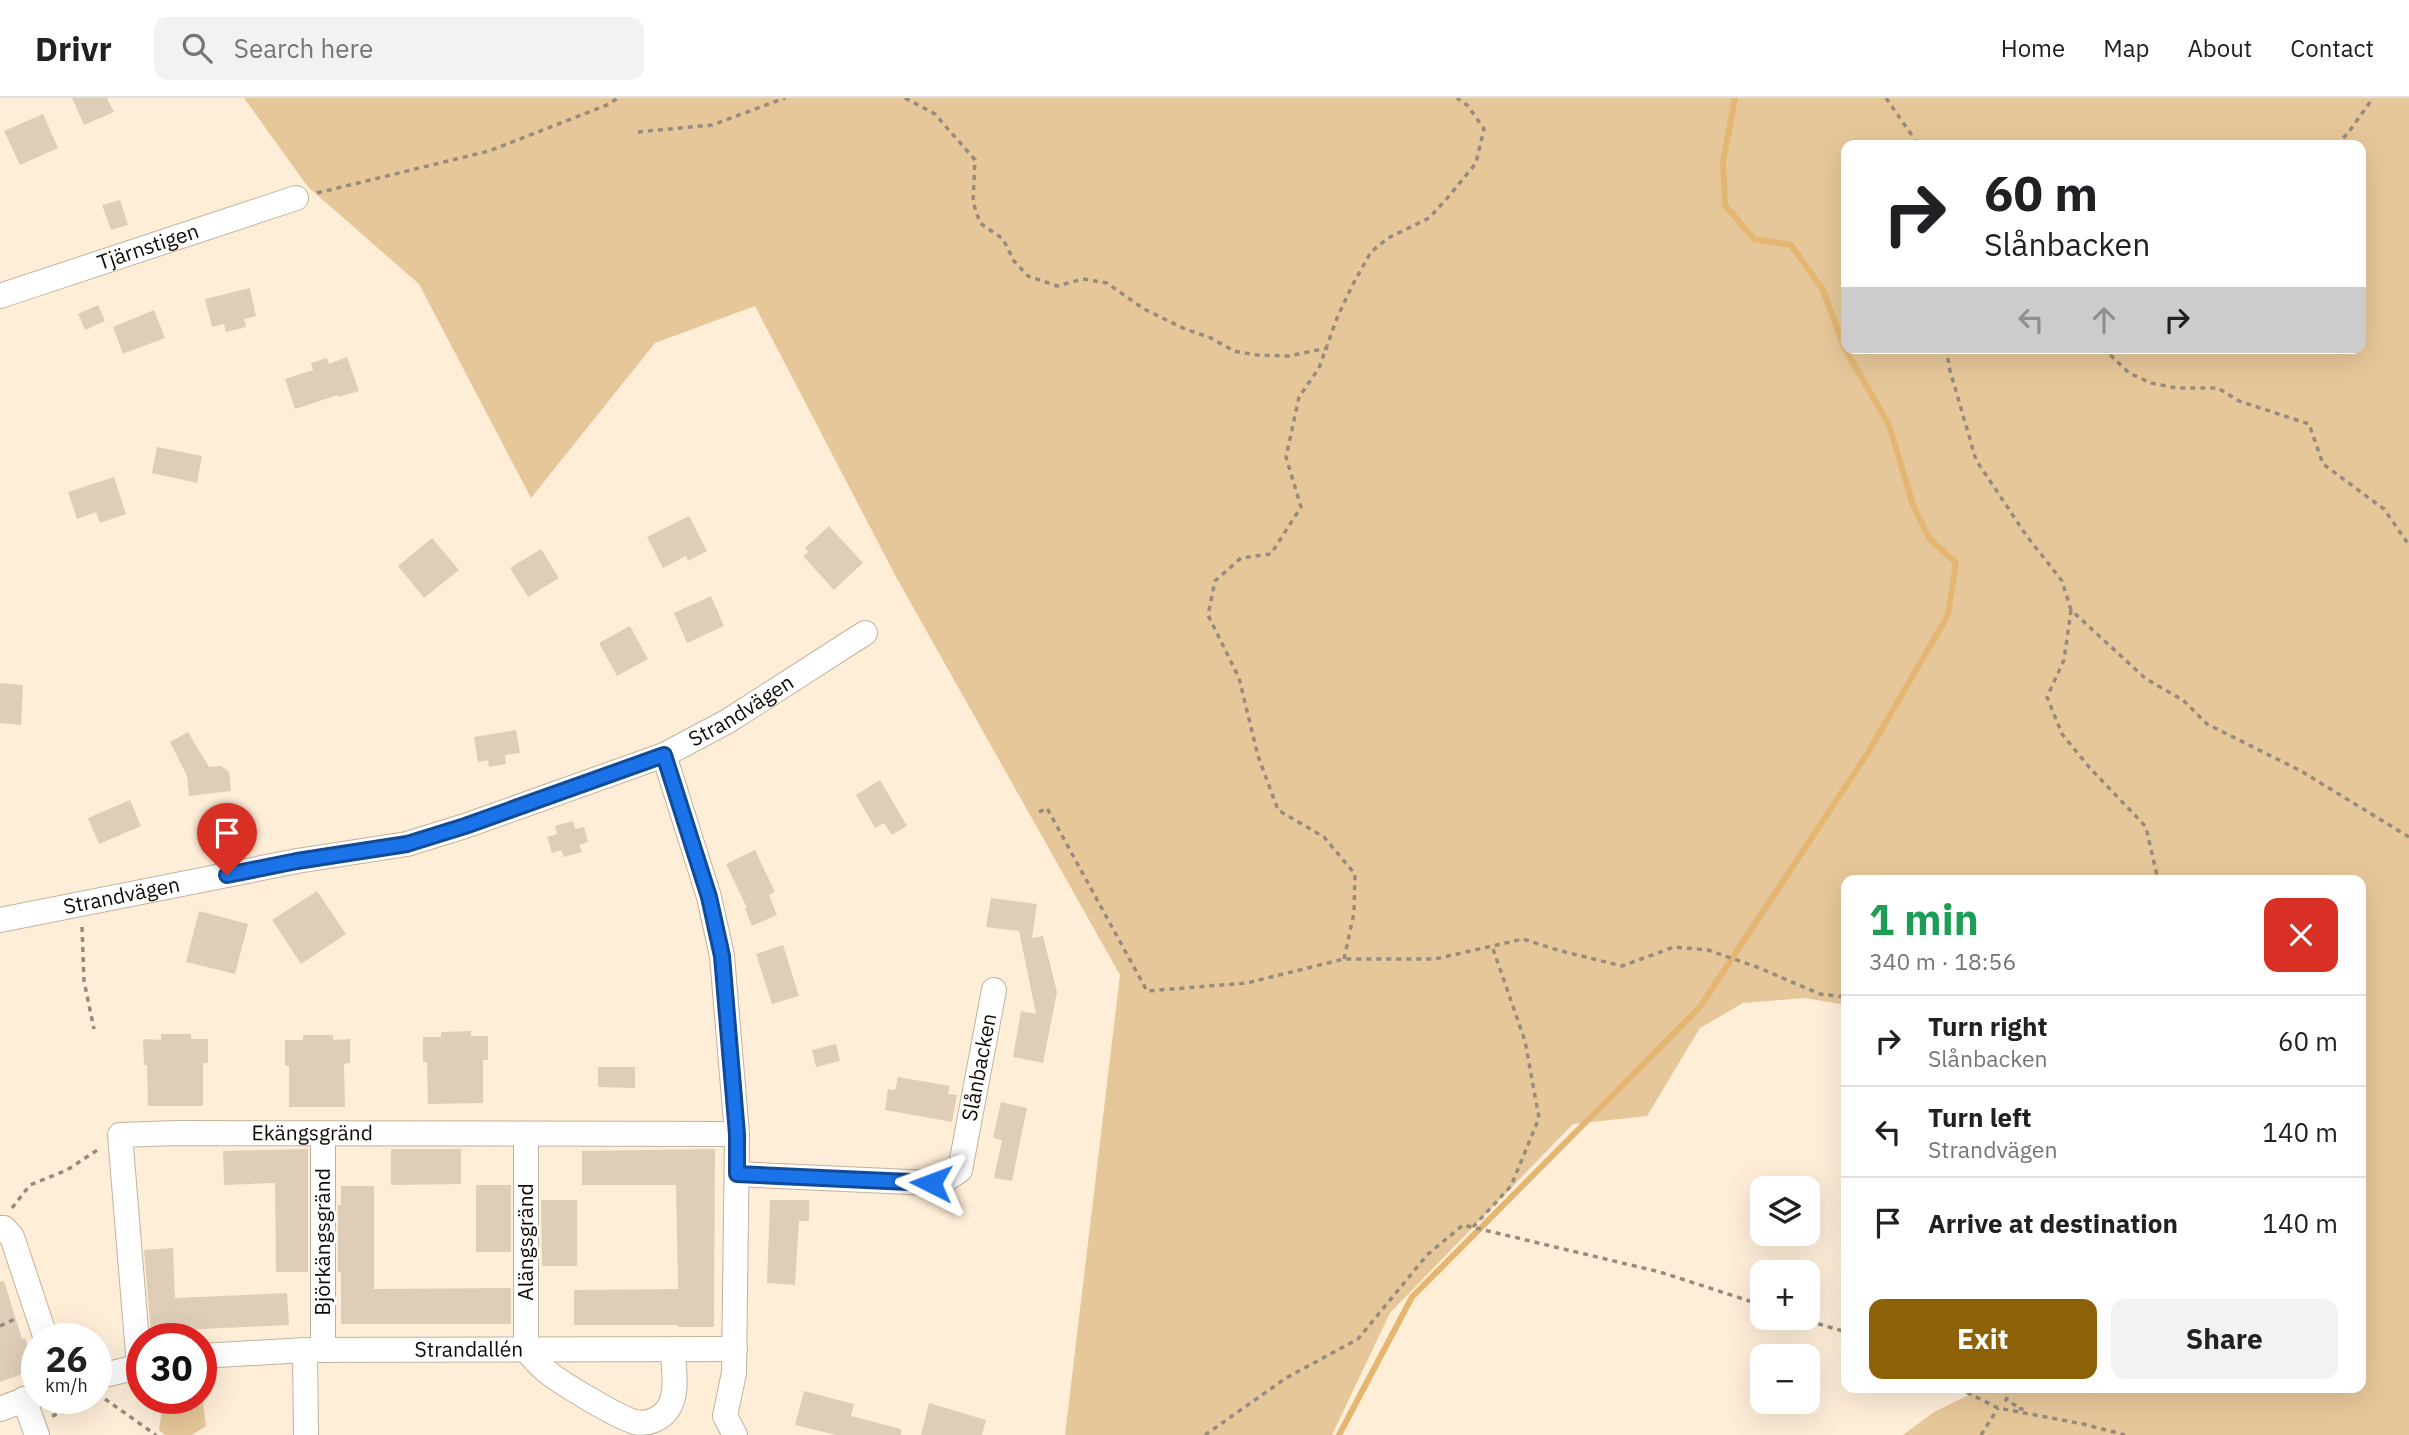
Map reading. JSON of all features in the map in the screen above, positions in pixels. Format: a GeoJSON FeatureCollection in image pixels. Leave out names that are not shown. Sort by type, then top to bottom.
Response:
{"type":"FeatureCollection","features":[{"type":"Feature","properties":{"kind":"street","name":"Tjärnstigen"},"geometry":{"type":"LineString","coordinates":[[0,296],[296,198]]}},
{"type":"Feature","properties":{"kind":"street","name":"Strandvägen"},"geometry":{"type":"LineString","coordinates":[[0,920],[297,861],[407,844],[465,826],[664,755],[728,721],[865,633]]}},
{"type":"Feature","properties":{"kind":"street"},"geometry":{"type":"LineString","coordinates":[[664,755],[709,897],[722,956],[737,1134],[734,1373],[725,1416],[732,1433]]}},
{"type":"Feature","properties":{"kind":"street","name":"Slånbacken"},"geometry":{"type":"LineString","coordinates":[[737,1174],[931,1183],[947,1179],[960,1170],[994,990]]}},
{"type":"Feature","properties":{"kind":"street","name":"Björkängsgränd"},"geometry":{"type":"LineString","coordinates":[[306,1435],[314,1350],[323,1134]]}},
{"type":"Feature","properties":{"kind":"street","name":"Alängsgränd"},"geometry":{"type":"LineString","coordinates":[[526,1134],[526,1349]]}},
{"type":"Feature","properties":{"kind":"street","name":"Ekängsgränd"},"geometry":{"type":"LineString","coordinates":[[120,1135],[737,1134]]}},
{"type":"Feature","properties":{"kind":"street"},"geometry":{"type":"LineString","coordinates":[[120,1135],[136,1323]]}},
{"type":"Feature","properties":{"kind":"street"},"geometry":{"type":"LineString","coordinates":[[4,1221],[4,1228],[12,1237],[41,1323]]}},
{"type":"Feature","properties":{"kind":"street"},"geometry":{"type":"LineString","coordinates":[[526,1349],[545,1371],[636,1422],[659,1418],[673,1400],[673,1350]]}},
{"type":"Feature","properties":{"kind":"street","name":"Strandallén"},"geometry":{"type":"LineString","coordinates":[[217,1355],[314,1350],[735,1349]]}},
{"type":"Feature","properties":{"kind":"street"},"geometry":{"type":"LineString","coordinates":[[0,1409],[21,1401]]}},
{"type":"Feature","properties":{"kind":"path"},"geometry":{"type":"LineString","coordinates":[[296,198],[489,152],[618,98]]}},
{"type":"Feature","properties":{"kind":"path"},"geometry":{"type":"LineString","coordinates":[[638,132],[712,125],[785,98]]}},
{"type":"Feature","properties":{"kind":"path"},"geometry":{"type":"LineString","coordinates":[[905,98],[935,114],[975,160],[973,202],[980,223],[1003,239],[1014,261],[1028,276],[1057,286],[1083,279],[1107,283],[1144,309],[1234,351],[1288,356],[1328,348]]}},
{"type":"Feature","properties":{"kind":"path"},"geometry":{"type":"LineString","coordinates":[[1344,959],[1354,913],[1355,874],[1324,837],[1278,810],[1258,756],[1239,678],[1208,615],[1215,580],[1241,558],[1271,554],[1301,507],[1286,457],[1300,397],[1319,368],[1342,306],[1371,252],[1388,238],[1429,218],[1476,163],[1484,128],[1468,106],[1457,98]]}},
{"type":"Feature","properties":{"kind":"path"},"geometry":{"type":"LineString","coordinates":[[1886,98],[1912,140]]}},
{"type":"Feature","properties":{"kind":"path"},"geometry":{"type":"LineString","coordinates":[[2341,140],[2373,98]]}},
{"type":"Feature","properties":{"kind":"path"},"geometry":{"type":"LineString","coordinates":[[1948,354],[1976,460],[2026,535],[2062,581],[2071,610],[2064,660],[2048,697],[2062,734],[2146,827],[2157,875]]}},
{"type":"Feature","properties":{"kind":"path"},"geometry":{"type":"LineString","coordinates":[[2109,354],[2129,373],[2151,383],[2178,388],[2218,388],[2239,401],[2309,424],[2323,464],[2385,509],[2409,545]]}},
{"type":"Feature","properties":{"kind":"path"},"geometry":{"type":"LineString","coordinates":[[2071,610],[2146,680],[2183,700],[2207,724],[2301,771],[2409,837]]}},
{"type":"Feature","properties":{"kind":"path"},"geometry":{"type":"LineString","coordinates":[[1039,812],[1047,808],[1147,991],[1247,983],[1344,959],[1435,959],[1523,939],[1622,966],[1674,947],[1708,950],[1820,994],[1841,996]]}},
{"type":"Feature","properties":{"kind":"path"},"geometry":{"type":"LineString","coordinates":[[78,904],[83,933],[84,981],[94,1029]]}},
{"type":"Feature","properties":{"kind":"path"},"geometry":{"type":"LineString","coordinates":[[1474,1227],[1511,1186],[1539,1118],[1525,1041],[1492,946]]}},
{"type":"Feature","properties":{"kind":"path"},"geometry":{"type":"LineString","coordinates":[[4,1221],[30,1185],[67,1170],[120,1135]]}},
{"type":"Feature","properties":{"kind":"path"},"geometry":{"type":"LineString","coordinates":[[1205,1435],[1286,1378],[1358,1339],[1427,1255],[1463,1225],[1660,1272],[1750,1301]]}},
{"type":"Feature","properties":{"kind":"path"},"geometry":{"type":"LineString","coordinates":[[0,1326],[21,1316]]}},
{"type":"Feature","properties":{"kind":"path"},"geometry":{"type":"LineString","coordinates":[[1820,1324],[1841,1331]]}},
{"type":"Feature","properties":{"kind":"path"},"geometry":{"type":"LineString","coordinates":[[1968,1393],[1998,1408],[2125,1435]]}},
{"type":"Feature","properties":{"kind":"path"},"geometry":{"type":"LineString","coordinates":[[1998,1408],[2022,1409],[2006,1400],[2010,1393]]}},
{"type":"Feature","properties":{"kind":"path"},"geometry":{"type":"LineString","coordinates":[[112,1394],[117,1396]]}},
{"type":"Feature","properties":{"kind":"path"},"geometry":{"type":"LineString","coordinates":[[112,1397],[156,1435]]}},
{"type":"Feature","properties":{"kind":"path"},"geometry":{"type":"LineString","coordinates":[[1981,1435],[1998,1408]]}},
{"type":"Feature","properties":{"kind":"path"},"geometry":{"type":"LineString","coordinates":[[35,1429],[59,1414]]}},
{"type":"Feature","properties":{"kind":"shaded area"},"geometry":{"type":"Polygon","coordinates":[[[244,98],[2409,98],[2409,1435],[1903,1435],[1934,1412],[1973,1393],[2366,1393],[2366,875],[1841,875],[1841,1004],[1805,998],[1743,1003],[1700,1028],[1647,1116],[1573,1124],[1390,1313],[1332,1435],[1065,1435],[1120,975],[895,575],[755,306],[655,343],[531,498],[419,284],[308,187],[244,98]]]}},
{"type":"Feature","properties":{"kind":"shaded area"},"geometry":{"type":"Polygon","coordinates":[[[161,1414],[204,1414],[206,1426],[192,1435],[165,1435],[159,1430],[161,1414]]]}},
{"type":"Feature","properties":{"kind":"building"},"geometry":{"type":"Polygon","coordinates":[[[72,98],[107,98],[114,112],[84,125],[72,98]]]}},
{"type":"Feature","properties":{"kind":"building"},"geometry":{"type":"Polygon","coordinates":[[[43,114],[58,148],[20,165],[4,131],[43,114]]]}},
{"type":"Feature","properties":{"kind":"building"},"geometry":{"type":"Polygon","coordinates":[[[120,200],[128,225],[111,230],[102,205],[120,200]]]}},
{"type":"Feature","properties":{"kind":"building"},"geometry":{"type":"Polygon","coordinates":[[[250,288],[256,316],[244,319],[246,327],[226,332],[224,324],[212,327],[205,299],[250,288]]]}},
{"type":"Feature","properties":{"kind":"building"},"geometry":{"type":"Polygon","coordinates":[[[98,305],[105,321],[85,330],[78,314],[98,305]]]}},
{"type":"Feature","properties":{"kind":"building"},"geometry":{"type":"Polygon","coordinates":[[[154,310],[165,338],[123,354],[113,327],[154,310]]]}},
{"type":"Feature","properties":{"kind":"building"},"geometry":{"type":"Polygon","coordinates":[[[347,357],[359,391],[295,409],[285,379],[313,370],[311,363],[327,358],[329,364],[347,357]]]}},
{"type":"Feature","properties":{"kind":"building"},"geometry":{"type":"Polygon","coordinates":[[[157,447],[202,456],[197,483],[152,473],[157,447]]]}},
{"type":"Feature","properties":{"kind":"building"},"geometry":{"type":"Polygon","coordinates":[[[114,477],[126,514],[100,523],[96,512],[77,519],[68,492],[114,477]]]}},
{"type":"Feature","properties":{"kind":"building"},"geometry":{"type":"Polygon","coordinates":[[[689,516],[707,551],[688,561],[686,556],[663,568],[647,537],[689,516]]]}},
{"type":"Feature","properties":{"kind":"building"},"geometry":{"type":"Polygon","coordinates":[[[829,526],[863,563],[834,590],[803,556],[808,552],[805,548],[829,526]]]}},
{"type":"Feature","properties":{"kind":"building"},"geometry":{"type":"Polygon","coordinates":[[[432,538],[459,570],[424,598],[398,566],[432,538]]]}},
{"type":"Feature","properties":{"kind":"building"},"geometry":{"type":"Polygon","coordinates":[[[541,549],[559,578],[528,597],[510,568],[541,549]]]}},
{"type":"Feature","properties":{"kind":"building"},"geometry":{"type":"Polygon","coordinates":[[[711,596],[724,626],[687,643],[674,613],[711,596]]]}},
{"type":"Feature","properties":{"kind":"building"},"geometry":{"type":"Polygon","coordinates":[[[630,626],[648,659],[617,676],[599,643],[630,626]]]}},
{"type":"Feature","properties":{"kind":"building"},"geometry":{"type":"Polygon","coordinates":[[[0,683],[23,685],[21,725],[0,723],[0,683]]]}},
{"type":"Feature","properties":{"kind":"building"},"geometry":{"type":"Polygon","coordinates":[[[516,730],[520,753],[505,755],[506,764],[489,767],[488,760],[478,762],[474,737],[516,730]]]}},
{"type":"Feature","properties":{"kind":"building"},"geometry":{"type":"Polygon","coordinates":[[[188,732],[209,767],[221,766],[229,772],[231,791],[189,796],[187,776],[170,742],[188,732]]]}},
{"type":"Feature","properties":{"kind":"building"},"geometry":{"type":"Polygon","coordinates":[[[880,780],[907,826],[892,835],[884,823],[875,828],[856,795],[880,780]]]}},
{"type":"Feature","properties":{"kind":"building"},"geometry":{"type":"Polygon","coordinates":[[[130,800],[141,826],[99,844],[88,818],[130,800]]]}},
{"type":"Feature","properties":{"kind":"building"},"geometry":{"type":"Polygon","coordinates":[[[573,821],[575,829],[584,827],[588,842],[579,845],[582,852],[564,857],[561,850],[552,853],[547,837],[557,834],[555,826],[573,821]]]}},
{"type":"Feature","properties":{"kind":"building"},"geometry":{"type":"Polygon","coordinates":[[[755,850],[775,892],[769,895],[777,915],[752,926],[745,909],[747,908],[726,864],[755,850]]]}},
{"type":"Feature","properties":{"kind":"building"},"geometry":{"type":"Polygon","coordinates":[[[317,891],[346,934],[301,964],[272,920],[317,891]]]}},
{"type":"Feature","properties":{"kind":"building"},"geometry":{"type":"Polygon","coordinates":[[[991,898],[1037,904],[1032,938],[1043,936],[1057,992],[1043,1063],[1013,1057],[1021,1011],[1036,1014],[1019,931],[986,927],[991,898]]]}},
{"type":"Feature","properties":{"kind":"building"},"geometry":{"type":"Polygon","coordinates":[[[199,911],[248,924],[235,974],[186,962],[199,911]]]}},
{"type":"Feature","properties":{"kind":"building"},"geometry":{"type":"Polygon","coordinates":[[[783,945],[799,996],[772,1004],[756,954],[783,945]]]}},
{"type":"Feature","properties":{"kind":"building"},"geometry":{"type":"Polygon","coordinates":[[[471,1031],[471,1036],[488,1036],[488,1060],[483,1060],[483,1103],[428,1104],[427,1062],[423,1062],[423,1037],[441,1037],[441,1032],[471,1031]]]}},
{"type":"Feature","properties":{"kind":"building"},"geometry":{"type":"Polygon","coordinates":[[[161,1034],[191,1034],[191,1039],[208,1039],[208,1063],[203,1063],[203,1106],[148,1106],[143,1039],[161,1040],[161,1034]]]}},
{"type":"Feature","properties":{"kind":"building"},"geometry":{"type":"Polygon","coordinates":[[[303,1035],[333,1035],[333,1040],[350,1039],[350,1063],[344,1064],[345,1107],[289,1107],[289,1066],[285,1066],[285,1040],[303,1040],[303,1035]]]}},
{"type":"Feature","properties":{"kind":"building"},"geometry":{"type":"Polygon","coordinates":[[[836,1044],[840,1061],[816,1067],[812,1050],[836,1044]]]}},
{"type":"Feature","properties":{"kind":"building"},"geometry":{"type":"Polygon","coordinates":[[[598,1067],[635,1067],[635,1088],[598,1087],[598,1067]]]}},
{"type":"Feature","properties":{"kind":"building"},"geometry":{"type":"Polygon","coordinates":[[[898,1077],[950,1086],[948,1094],[957,1095],[952,1122],[885,1110],[888,1089],[895,1090],[898,1077]]]}},
{"type":"Feature","properties":{"kind":"building"},"geometry":{"type":"Polygon","coordinates":[[[1001,1102],[1027,1108],[1012,1181],[994,1178],[1002,1140],[993,1138],[1001,1102]]]}},
{"type":"Feature","properties":{"kind":"building"},"geometry":{"type":"Polygon","coordinates":[[[308,1149],[308,1272],[276,1272],[275,1183],[224,1185],[223,1151],[308,1149]]]}},
{"type":"Feature","properties":{"kind":"building"},"geometry":{"type":"Polygon","coordinates":[[[391,1149],[461,1149],[461,1184],[391,1185],[391,1149]]]}},
{"type":"Feature","properties":{"kind":"building"},"geometry":{"type":"Polygon","coordinates":[[[715,1149],[714,1327],[574,1325],[574,1290],[678,1289],[676,1185],[582,1185],[582,1151],[715,1149]]]}},
{"type":"Feature","properties":{"kind":"building"},"geometry":{"type":"Polygon","coordinates":[[[476,1185],[511,1185],[511,1252],[476,1252],[476,1185]]]}},
{"type":"Feature","properties":{"kind":"building"},"geometry":{"type":"Polygon","coordinates":[[[341,1186],[374,1186],[374,1289],[511,1288],[511,1324],[341,1324],[338,1205],[341,1205],[341,1186]]]}},
{"type":"Feature","properties":{"kind":"building"},"geometry":{"type":"Polygon","coordinates":[[[541,1200],[577,1200],[577,1266],[542,1266],[541,1200]]]}},
{"type":"Feature","properties":{"kind":"building"},"geometry":{"type":"Polygon","coordinates":[[[770,1200],[809,1200],[809,1221],[799,1221],[795,1285],[767,1283],[770,1200]]]}},
{"type":"Feature","properties":{"kind":"building"},"geometry":{"type":"Polygon","coordinates":[[[173,1248],[175,1298],[287,1293],[289,1325],[217,1328],[217,1323],[150,1323],[144,1250],[173,1248]]]}},
{"type":"Feature","properties":{"kind":"building"},"geometry":{"type":"Polygon","coordinates":[[[4,1281],[21,1336],[21,1374],[0,1382],[0,1282],[4,1281]]]}},
{"type":"Feature","properties":{"kind":"building"},"geometry":{"type":"Polygon","coordinates":[[[804,1391],[854,1404],[851,1416],[901,1429],[901,1435],[836,1435],[795,1425],[804,1391]]]}},
{"type":"Feature","properties":{"kind":"building"},"geometry":{"type":"Polygon","coordinates":[[[929,1403],[986,1420],[982,1435],[921,1435],[929,1403]]]}},
{"type":"Feature","properties":{"kind":"waterway"},"geometry":{"type":"LineString","coordinates":[[1735,98],[1723,162],[1725,205],[1754,239],[1791,245],[1823,290],[1841,339]]}},
{"type":"Feature","properties":{"kind":"waterway"},"geometry":{"type":"LineString","coordinates":[[1339,1435],[1412,1297],[1700,1007],[1869,751],[1948,615],[1956,563],[1929,538],[1913,505],[1889,425],[1848,354]]}},
{"type":"Feature","properties":{"kind":"route"},"geometry":{"type":"LineString","coordinates":[[227,875],[407,844],[664,755],[709,897],[722,956],[737,1134],[737,1174],[931,1183]]}}]}
